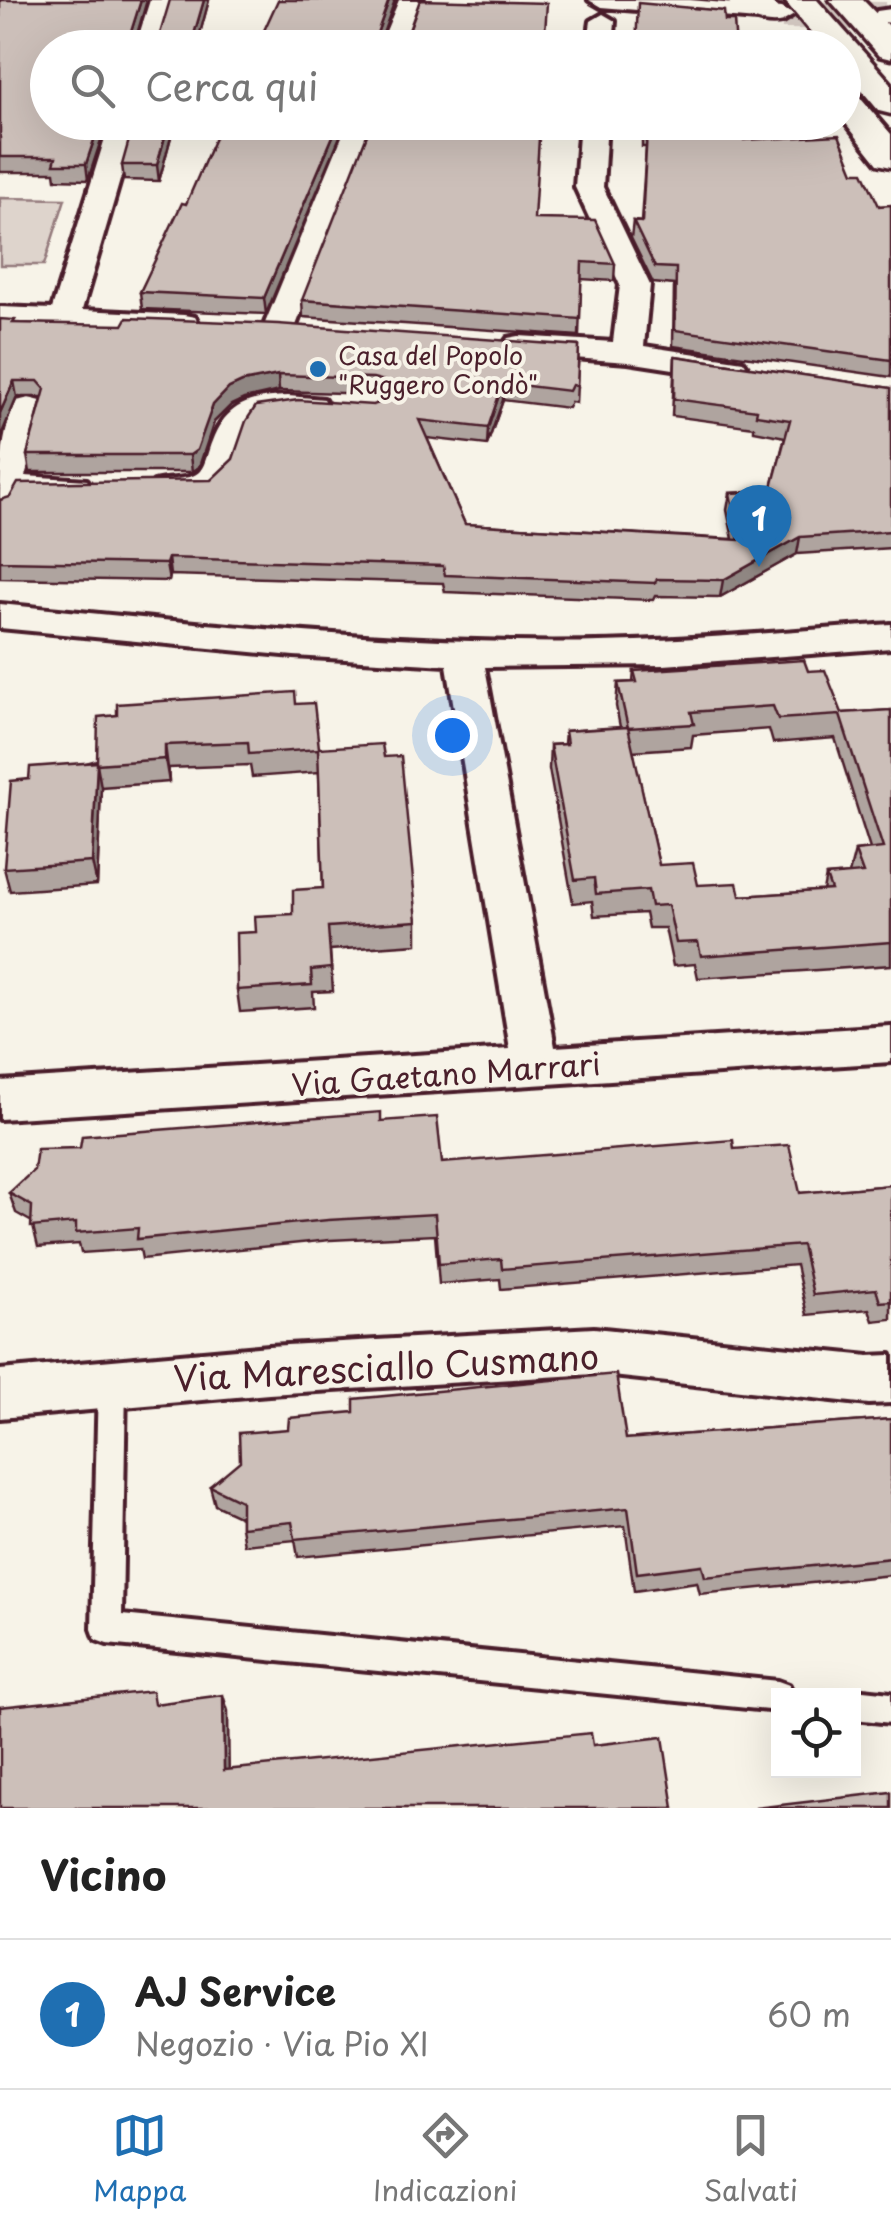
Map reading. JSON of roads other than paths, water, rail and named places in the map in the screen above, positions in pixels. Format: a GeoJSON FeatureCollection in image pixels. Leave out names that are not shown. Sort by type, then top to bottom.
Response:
{"type":"FeatureCollection","features":[{"type":"Feature","properties":{"kind":"street"},"geometry":{"type":"LineString","coordinates":[[153,30],[162,0]]}},
{"type":"Feature","properties":{"kind":"street"},"geometry":{"type":"LineString","coordinates":[[399,30],[411,0]]}},
{"type":"Feature","properties":{"kind":"street"},"geometry":{"type":"LineString","coordinates":[[846,0],[891,49]]}},
{"type":"Feature","properties":{"kind":"street"},"geometry":{"type":"LineString","coordinates":[[602,10],[774,8],[812,30]]}},
{"type":"Feature","properties":{"kind":"street"},"geometry":{"type":"LineString","coordinates":[[774,8],[788,30]]}},
{"type":"Feature","properties":{"kind":"street"},"geometry":{"type":"LineString","coordinates":[[861,69],[891,104]]}},
{"type":"Feature","properties":{"kind":"street"},"geometry":{"type":"LineString","coordinates":[[861,120],[891,156]]}},
{"type":"Feature","properties":{"kind":"street"},"geometry":{"type":"LineString","coordinates":[[64,318],[118,140]]}},
{"type":"Feature","properties":{"kind":"street"},"geometry":{"type":"LineString","coordinates":[[280,328],[355,140]]}},
{"type":"Feature","properties":{"kind":"street"},"geometry":{"type":"LineString","coordinates":[[593,140],[589,187],[635,285],[628,353]]}},
{"type":"Feature","properties":{"kind":"street"},"geometry":{"type":"LineString","coordinates":[[0,316],[318,330]]}},
{"type":"Feature","properties":{"kind":"street"},"geometry":{"type":"LineString","coordinates":[[492,343],[628,353],[760,372]]}},
{"type":"Feature","properties":{"kind":"street"},"geometry":{"type":"LineString","coordinates":[[142,488],[201,486],[218,474],[233,423],[258,407],[336,407]]}},
{"type":"Feature","properties":{"kind":"street"},"geometry":{"type":"LineString","coordinates":[[29,408],[3,495],[103,488]]}},
{"type":"Feature","properties":{"kind":"street"},"geometry":{"type":"LineString","coordinates":[[0,616],[184,634],[464,653],[591,656],[891,636]]}},
{"type":"Feature","properties":{"kind":"street"},"geometry":{"type":"LineString","coordinates":[[464,653],[536,1067]]}},
{"type":"Feature","properties":{"kind":"street","name":"Via Gaetano Marrari"},"geometry":{"type":"LineString","coordinates":[[0,1100],[891,1044]]}},
{"type":"Feature","properties":{"kind":"street","name":"Via Maresciallo Cusmano"},"geometry":{"type":"LineString","coordinates":[[0,1394],[594,1350],[869,1380],[891,1378]]}},
{"type":"Feature","properties":{"kind":"lane"},"geometry":{"type":"LineString","coordinates":[[112,1384],[107,1629],[771,1695]]}},
{"type":"Feature","properties":{"kind":"lane"},"geometry":{"type":"LineString","coordinates":[[861,1705],[891,1708]]}},
{"type":"Feature","properties":{"kind":"tunnel"},"geometry":{"type":"LineString","coordinates":[[782,15],[886,16]]}},
{"type":"Feature","properties":{"kind":"place","name":"Casa del Popolo \"Ruggero Condò\""},"geometry":{"type":"Point","coordinates":[318,369]}},
{"type":"Feature","properties":{"kind":"place","name":"AJ Service"},"geometry":{"type":"Point","coordinates":[759,567]}}]}
